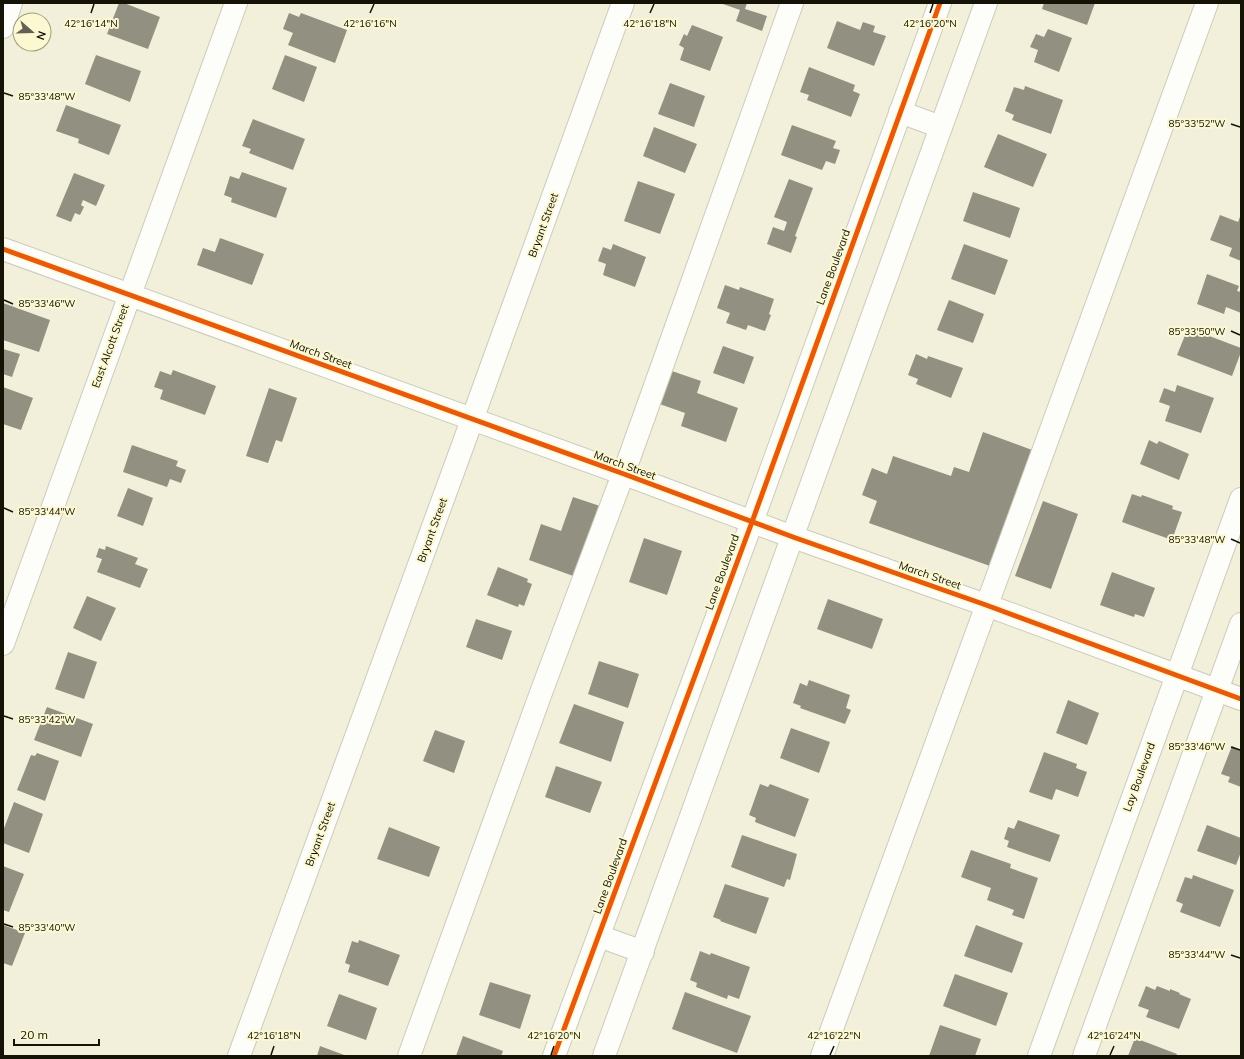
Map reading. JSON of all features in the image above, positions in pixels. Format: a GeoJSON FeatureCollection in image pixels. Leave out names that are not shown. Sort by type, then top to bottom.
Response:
{"type":"FeatureCollection","features":[{"type":"Feature","properties":{"kind":"street"},"geometry":{"type":"LineString","coordinates":[[3,27],[12,3]]}},
{"type":"Feature","properties":{"kind":"street","name":"East Alcott Street"},"geometry":{"type":"LineString","coordinates":[[3,644],[236,3]]}},
{"type":"Feature","properties":{"kind":"street","name":"Bryant Street"},"geometry":{"type":"LineString","coordinates":[[239,1056],[623,3]]}},
{"type":"Feature","properties":{"kind":"street"},"geometry":{"type":"LineString","coordinates":[[409,1056],[542,690],[624,474],[792,3]]}},
{"type":"Feature","properties":{"kind":"street","name":"Lane Boulevard"},"geometry":{"type":"LineString","coordinates":[[554,1056],[752,522],[940,3]]}},
{"type":"Feature","properties":{"kind":"street"},"geometry":{"type":"LineString","coordinates":[[604,1056],[986,3]]}},
{"type":"Feature","properties":{"kind":"street"},"geometry":{"type":"LineString","coordinates":[[822,1056],[1207,3]]}},
{"type":"Feature","properties":{"kind":"street"},"geometry":{"type":"LineString","coordinates":[[900,112],[941,127]]}},
{"type":"Feature","properties":{"kind":"street","name":"March Street"},"geometry":{"type":"LineString","coordinates":[[3,249],[624,474],[793,537],[1177,674],[1241,699]]}},
{"type":"Feature","properties":{"kind":"street","name":"Lay Boulevard"},"geometry":{"type":"LineString","coordinates":[[1039,1056],[1241,498]]}},
{"type":"Feature","properties":{"kind":"street"},"geometry":{"type":"LineString","coordinates":[[1084,1056],[1241,624]]}},
{"type":"Feature","properties":{"kind":"street"},"geometry":{"type":"LineString","coordinates":[[598,936],[642,952]]}},
{"type":"Feature","properties":{"kind":"building"},"geometry":{"type":"Polygon","coordinates":[[[119,3],[124,3],[160,17],[148,49],[107,34],[119,3]]]}},
{"type":"Feature","properties":{"kind":"building"},"geometry":{"type":"Polygon","coordinates":[[[720,3],[747,3],[745,9],[767,16],[762,31],[736,21],[740,10],[720,3]]]}},
{"type":"Feature","properties":{"kind":"building"},"geometry":{"type":"Polygon","coordinates":[[[1044,3],[1095,3],[1087,25],[1042,9],[1044,3]]]}},
{"type":"Feature","properties":{"kind":"building"},"geometry":{"type":"Polygon","coordinates":[[[289,13],[299,17],[301,13],[347,30],[335,63],[288,45],[293,33],[283,29],[289,13]]]}},
{"type":"Feature","properties":{"kind":"building"},"geometry":{"type":"Polygon","coordinates":[[[837,21],[860,30],[863,22],[875,26],[873,32],[886,36],[874,66],[827,48],[837,21]]]}},
{"type":"Feature","properties":{"kind":"building"},"geometry":{"type":"Polygon","coordinates":[[[692,25],[723,37],[710,71],[680,60],[684,48],[679,45],[684,34],[687,36],[692,25]]]}},
{"type":"Feature","properties":{"kind":"building"},"geometry":{"type":"Polygon","coordinates":[[[1048,29],[1072,38],[1059,72],[1034,62],[1038,50],[1030,47],[1036,34],[1044,37],[1048,29]]]}},
{"type":"Feature","properties":{"kind":"building"},"geometry":{"type":"Polygon","coordinates":[[[96,55],[141,71],[130,102],[85,84],[96,55]]]}},
{"type":"Feature","properties":{"kind":"building"},"geometry":{"type":"Polygon","coordinates":[[[285,55],[317,67],[304,102],[272,89],[285,55]]]}},
{"type":"Feature","properties":{"kind":"building"},"geometry":{"type":"Polygon","coordinates":[[[809,67],[855,85],[853,91],[860,94],[851,117],[807,100],[809,95],[800,92],[809,67]]]}},
{"type":"Feature","properties":{"kind":"building"},"geometry":{"type":"Polygon","coordinates":[[[670,83],[705,96],[694,127],[658,114],[670,83]]]}},
{"type":"Feature","properties":{"kind":"building"},"geometry":{"type":"Polygon","coordinates":[[[1025,86],[1063,100],[1051,134],[1012,120],[1014,115],[1005,111],[1014,87],[1024,90],[1025,86]]]}},
{"type":"Feature","properties":{"kind":"building"},"geometry":{"type":"Polygon","coordinates":[[[66,105],[121,125],[109,155],[78,143],[79,139],[56,131],[66,105]]]}},
{"type":"Feature","properties":{"kind":"building"},"geometry":{"type":"Polygon","coordinates":[[[253,119],[305,139],[293,170],[249,153],[251,149],[242,146],[253,119]]]}},
{"type":"Feature","properties":{"kind":"building"},"geometry":{"type":"Polygon","coordinates":[[[792,125],[836,141],[833,148],[840,150],[835,164],[826,161],[822,170],[781,155],[792,125]]]}},
{"type":"Feature","properties":{"kind":"building"},"geometry":{"type":"Polygon","coordinates":[[[654,127],[697,144],[685,173],[643,156],[654,127]]]}},
{"type":"Feature","properties":{"kind":"building"},"geometry":{"type":"Polygon","coordinates":[[[998,134],[1047,154],[1033,187],[984,167],[998,134]]]}},
{"type":"Feature","properties":{"kind":"building"},"geometry":{"type":"Polygon","coordinates":[[[242,172],[287,188],[276,218],[231,202],[232,198],[224,195],[230,176],[239,179],[242,172]]]}},
{"type":"Feature","properties":{"kind":"building"},"geometry":{"type":"Polygon","coordinates":[[[74,173],[105,185],[96,206],[83,200],[81,205],[84,207],[80,215],[75,213],[71,222],[56,216],[74,173]]]}},
{"type":"Feature","properties":{"kind":"building"},"geometry":{"type":"Polygon","coordinates":[[[789,179],[813,188],[795,236],[797,237],[791,253],[767,244],[773,227],[784,231],[787,222],[774,217],[789,179]]]}},
{"type":"Feature","properties":{"kind":"building"},"geometry":{"type":"Polygon","coordinates":[[[638,181],[675,194],[660,234],[624,221],[638,181]]]}},
{"type":"Feature","properties":{"kind":"building"},"geometry":{"type":"Polygon","coordinates":[[[973,192],[1020,208],[1010,238],[963,221],[973,192]]]}},
{"type":"Feature","properties":{"kind":"building"},"geometry":{"type":"Polygon","coordinates":[[[1241,214],[1241,261],[1229,256],[1232,248],[1210,240],[1220,215],[1238,222],[1241,214]]]}},
{"type":"Feature","properties":{"kind":"building"},"geometry":{"type":"Polygon","coordinates":[[[220,238],[264,254],[252,285],[197,265],[203,248],[215,252],[220,238]]]}},
{"type":"Feature","properties":{"kind":"building"},"geometry":{"type":"Polygon","coordinates":[[[613,244],[646,257],[635,287],[603,275],[606,264],[598,261],[603,247],[611,250],[613,244]]]}},
{"type":"Feature","properties":{"kind":"building"},"geometry":{"type":"Polygon","coordinates":[[[964,244],[1008,260],[995,295],[951,279],[964,244]]]}},
{"type":"Feature","properties":{"kind":"building"},"geometry":{"type":"Polygon","coordinates":[[[1207,274],[1239,286],[1237,291],[1241,292],[1241,313],[1226,307],[1224,314],[1197,304],[1207,274]]]}},
{"type":"Feature","properties":{"kind":"building"},"geometry":{"type":"Polygon","coordinates":[[[725,285],[739,290],[740,287],[774,299],[769,314],[771,315],[765,331],[748,325],[746,330],[726,323],[730,313],[717,308],[725,285]]]}},
{"type":"Feature","properties":{"kind":"building"},"geometry":{"type":"Polygon","coordinates":[[[949,300],[984,314],[973,343],[937,330],[949,300]]]}},
{"type":"Feature","properties":{"kind":"building"},"geometry":{"type":"Polygon","coordinates":[[[3,303],[50,320],[39,352],[3,340],[3,303]]]}},
{"type":"Feature","properties":{"kind":"building"},"geometry":{"type":"Polygon","coordinates":[[[1188,328],[1241,348],[1241,352],[1232,376],[1177,355],[1188,328]]]}},
{"type":"Feature","properties":{"kind":"building"},"geometry":{"type":"Polygon","coordinates":[[[723,346],[754,357],[744,384],[713,373],[723,346]]]}},
{"type":"Feature","properties":{"kind":"building"},"geometry":{"type":"Polygon","coordinates":[[[3,349],[20,354],[12,377],[3,374],[3,349]]]}},
{"type":"Feature","properties":{"kind":"building"},"geometry":{"type":"Polygon","coordinates":[[[916,354],[927,359],[928,356],[963,368],[951,398],[916,384],[918,379],[908,375],[916,354]]]}},
{"type":"Feature","properties":{"kind":"building"},"geometry":{"type":"Polygon","coordinates":[[[666,369],[701,381],[697,393],[738,408],[726,442],[681,426],[685,413],[654,402],[666,369]]]}},
{"type":"Feature","properties":{"kind":"building"},"geometry":{"type":"Polygon","coordinates":[[[173,370],[216,386],[205,415],[160,399],[163,390],[154,387],[160,371],[171,375],[173,370]]]}},
{"type":"Feature","properties":{"kind":"building"},"geometry":{"type":"Polygon","coordinates":[[[1177,385],[1214,398],[1201,433],[1165,421],[1170,406],[1159,402],[1164,388],[1175,392],[1177,385]]]}},
{"type":"Feature","properties":{"kind":"building"},"geometry":{"type":"Polygon","coordinates":[[[3,387],[33,398],[21,430],[3,424],[3,387]]]}},
{"type":"Feature","properties":{"kind":"building"},"geometry":{"type":"Polygon","coordinates":[[[269,388],[297,398],[282,442],[276,440],[268,463],[246,456],[269,388]]]}},
{"type":"Feature","properties":{"kind":"building"},"geometry":{"type":"Polygon","coordinates":[[[983,432],[1032,450],[990,566],[869,523],[877,501],[862,495],[872,468],[887,474],[893,456],[951,476],[954,467],[969,472],[983,432]]]}},
{"type":"Feature","properties":{"kind":"building"},"geometry":{"type":"Polygon","coordinates":[[[1149,440],[1157,444],[1159,441],[1189,454],[1179,480],[1140,464],[1149,440]]]}},
{"type":"Feature","properties":{"kind":"building"},"geometry":{"type":"Polygon","coordinates":[[[132,445],[178,461],[176,466],[186,470],[181,483],[170,479],[167,487],[123,472],[132,445]]]}},
{"type":"Feature","properties":{"kind":"building"},"geometry":{"type":"Polygon","coordinates":[[[128,488],[153,498],[143,526],[117,516],[128,488]]]}},
{"type":"Feature","properties":{"kind":"building"},"geometry":{"type":"Polygon","coordinates":[[[1132,494],[1141,497],[1142,495],[1173,506],[1172,509],[1182,512],[1172,540],[1122,522],[1132,494]]]}},
{"type":"Feature","properties":{"kind":"building"},"geometry":{"type":"Polygon","coordinates":[[[573,497],[600,506],[576,577],[529,560],[541,524],[561,531],[573,497]]]}},
{"type":"Feature","properties":{"kind":"building"},"geometry":{"type":"Polygon","coordinates":[[[1043,501],[1078,514],[1051,589],[1015,576],[1043,501]]]}},
{"type":"Feature","properties":{"kind":"building"},"geometry":{"type":"Polygon","coordinates":[[[644,538],[682,551],[667,595],[629,582],[644,538]]]}},
{"type":"Feature","properties":{"kind":"building"},"geometry":{"type":"Polygon","coordinates":[[[106,546],[138,558],[135,564],[148,569],[140,588],[97,572],[102,559],[96,557],[99,548],[105,550],[106,546]]]}},
{"type":"Feature","properties":{"kind":"building"},"geometry":{"type":"Polygon","coordinates":[[[498,567],[528,579],[527,582],[532,584],[524,606],[519,604],[518,607],[487,595],[498,567]]]}},
{"type":"Feature","properties":{"kind":"building"},"geometry":{"type":"Polygon","coordinates":[[[1112,572],[1155,588],[1144,617],[1135,614],[1134,617],[1100,605],[1112,572]]]}},
{"type":"Feature","properties":{"kind":"building"},"geometry":{"type":"Polygon","coordinates":[[[87,596],[116,608],[101,641],[73,628],[87,596]]]}},
{"type":"Feature","properties":{"kind":"building"},"geometry":{"type":"Polygon","coordinates":[[[828,599],[883,619],[872,649],[817,629],[828,599]]]}},
{"type":"Feature","properties":{"kind":"building"},"geometry":{"type":"Polygon","coordinates":[[[476,619],[512,631],[502,660],[466,647],[476,619]]]}},
{"type":"Feature","properties":{"kind":"building"},"geometry":{"type":"Polygon","coordinates":[[[68,652],[97,662],[84,699],[55,689],[68,652]]]}},
{"type":"Feature","properties":{"kind":"building"},"geometry":{"type":"Polygon","coordinates":[[[599,661],[639,674],[628,708],[588,694],[599,661]]]}},
{"type":"Feature","properties":{"kind":"building"},"geometry":{"type":"Polygon","coordinates":[[[809,680],[850,695],[846,708],[851,710],[845,724],[800,708],[801,706],[793,703],[800,683],[807,686],[809,680]]]}},
{"type":"Feature","properties":{"kind":"building"},"geometry":{"type":"Polygon","coordinates":[[[1068,700],[1099,713],[1087,745],[1056,733],[1068,700]]]}},
{"type":"Feature","properties":{"kind":"building"},"geometry":{"type":"Polygon","coordinates":[[[574,704],[624,722],[611,762],[559,743],[574,704]]]}},
{"type":"Feature","properties":{"kind":"building"},"geometry":{"type":"Polygon","coordinates":[[[47,707],[93,724],[81,757],[34,740],[47,707]]]}},
{"type":"Feature","properties":{"kind":"building"},"geometry":{"type":"Polygon","coordinates":[[[791,728],[830,742],[819,773],[780,758],[791,728]]]}},
{"type":"Feature","properties":{"kind":"building"},"geometry":{"type":"Polygon","coordinates":[[[435,730],[465,741],[454,773],[423,761],[435,730]]]}},
{"type":"Feature","properties":{"kind":"building"},"geometry":{"type":"Polygon","coordinates":[[[1232,746],[1241,750],[1241,787],[1228,782],[1230,777],[1221,774],[1232,746]]]}},
{"type":"Feature","properties":{"kind":"building"},"geometry":{"type":"Polygon","coordinates":[[[1044,752],[1077,764],[1076,768],[1087,772],[1078,797],[1056,789],[1052,800],[1029,792],[1044,752]]]}},
{"type":"Feature","properties":{"kind":"building"},"geometry":{"type":"Polygon","coordinates":[[[37,753],[59,761],[45,801],[17,790],[31,755],[35,756],[37,753]]]}},
{"type":"Feature","properties":{"kind":"building"},"geometry":{"type":"Polygon","coordinates":[[[556,766],[602,782],[590,813],[545,797],[556,766]]]}},
{"type":"Feature","properties":{"kind":"building"},"geometry":{"type":"Polygon","coordinates":[[[760,784],[768,787],[770,784],[809,799],[795,837],[755,822],[756,818],[749,815],[760,784]]]}},
{"type":"Feature","properties":{"kind":"building"},"geometry":{"type":"Polygon","coordinates":[[[14,802],[43,814],[29,853],[3,843],[3,831],[14,802]]]}},
{"type":"Feature","properties":{"kind":"building"},"geometry":{"type":"Polygon","coordinates":[[[1018,820],[1060,835],[1050,862],[1007,847],[1009,841],[1004,839],[1008,827],[1014,829],[1018,820]]]}},
{"type":"Feature","properties":{"kind":"building"},"geometry":{"type":"Polygon","coordinates":[[[1207,825],[1241,838],[1241,852],[1236,865],[1197,851],[1207,825]]]}},
{"type":"Feature","properties":{"kind":"building"},"geometry":{"type":"Polygon","coordinates":[[[389,827],[440,847],[429,877],[377,859],[389,827]]]}},
{"type":"Feature","properties":{"kind":"building"},"geometry":{"type":"Polygon","coordinates":[[[742,835],[797,854],[790,880],[787,879],[784,887],[731,867],[742,835]]]}},
{"type":"Feature","properties":{"kind":"building"},"geometry":{"type":"Polygon","coordinates":[[[971,850],[1011,864],[1010,868],[1038,878],[1024,919],[1012,915],[1014,910],[987,900],[991,888],[961,877],[971,850]]]}},
{"type":"Feature","properties":{"kind":"building"},"geometry":{"type":"Polygon","coordinates":[[[3,866],[24,874],[9,912],[3,910],[3,866]]]}},
{"type":"Feature","properties":{"kind":"building"},"geometry":{"type":"Polygon","coordinates":[[[1193,875],[1234,890],[1220,927],[1180,912],[1183,904],[1176,901],[1185,877],[1192,879],[1193,875]]]}},
{"type":"Feature","properties":{"kind":"building"},"geometry":{"type":"Polygon","coordinates":[[[725,884],[769,898],[756,934],[713,917],[725,884]]]}},
{"type":"Feature","properties":{"kind":"building"},"geometry":{"type":"Polygon","coordinates":[[[3,925],[25,933],[12,966],[3,963],[3,925]]]}},
{"type":"Feature","properties":{"kind":"building"},"geometry":{"type":"Polygon","coordinates":[[[976,925],[1023,943],[1012,973],[964,956],[976,925]]]}},
{"type":"Feature","properties":{"kind":"building"},"geometry":{"type":"Polygon","coordinates":[[[359,940],[400,955],[388,986],[348,972],[350,965],[345,963],[352,941],[358,943],[359,940]]]}},
{"type":"Feature","properties":{"kind":"building"},"geometry":{"type":"Polygon","coordinates":[[[700,951],[710,955],[711,953],[750,967],[739,999],[728,995],[727,999],[696,987],[697,983],[690,980],[700,951]]]}},
{"type":"Feature","properties":{"kind":"building"},"geometry":{"type":"Polygon","coordinates":[[[955,974],[1008,993],[996,1026],[943,1006],[955,974]]]}},
{"type":"Feature","properties":{"kind":"building"},"geometry":{"type":"Polygon","coordinates":[[[490,982],[531,995],[520,1029],[479,1015],[490,982]]]}},
{"type":"Feature","properties":{"kind":"building"},"geometry":{"type":"Polygon","coordinates":[[[1146,986],[1155,990],[1157,986],[1170,991],[1170,989],[1191,999],[1179,1029],[1146,1017],[1149,1010],[1138,1006],[1146,986]]]}},
{"type":"Feature","properties":{"kind":"building"},"geometry":{"type":"Polygon","coordinates":[[[685,992],[751,1016],[737,1053],[672,1029],[685,992]]]}},
{"type":"Feature","properties":{"kind":"building"},"geometry":{"type":"Polygon","coordinates":[[[339,994],[377,1008],[366,1040],[327,1026],[339,994]]]}},
{"type":"Feature","properties":{"kind":"building"},"geometry":{"type":"Polygon","coordinates":[[[940,1025],[981,1039],[975,1056],[929,1056],[940,1025]]]}},
{"type":"Feature","properties":{"kind":"building"},"geometry":{"type":"Polygon","coordinates":[[[463,1036],[503,1051],[501,1056],[456,1056],[463,1036]]]}},
{"type":"Feature","properties":{"kind":"building"},"geometry":{"type":"Polygon","coordinates":[[[1135,1038],[1177,1054],[1176,1056],[1128,1056],[1135,1038]]]}},
{"type":"Feature","properties":{"kind":"building"},"geometry":{"type":"Polygon","coordinates":[[[320,1046],[347,1056],[317,1056],[320,1046]]]}},
{"type":"Feature","properties":{"kind":"cycle path"},"geometry":{"type":"LineString","coordinates":[[554,1056],[752,522],[940,3]]}},
{"type":"Feature","properties":{"kind":"cycle path"},"geometry":{"type":"LineString","coordinates":[[3,249],[624,474],[793,537],[986,605],[1241,699]]}}]}
